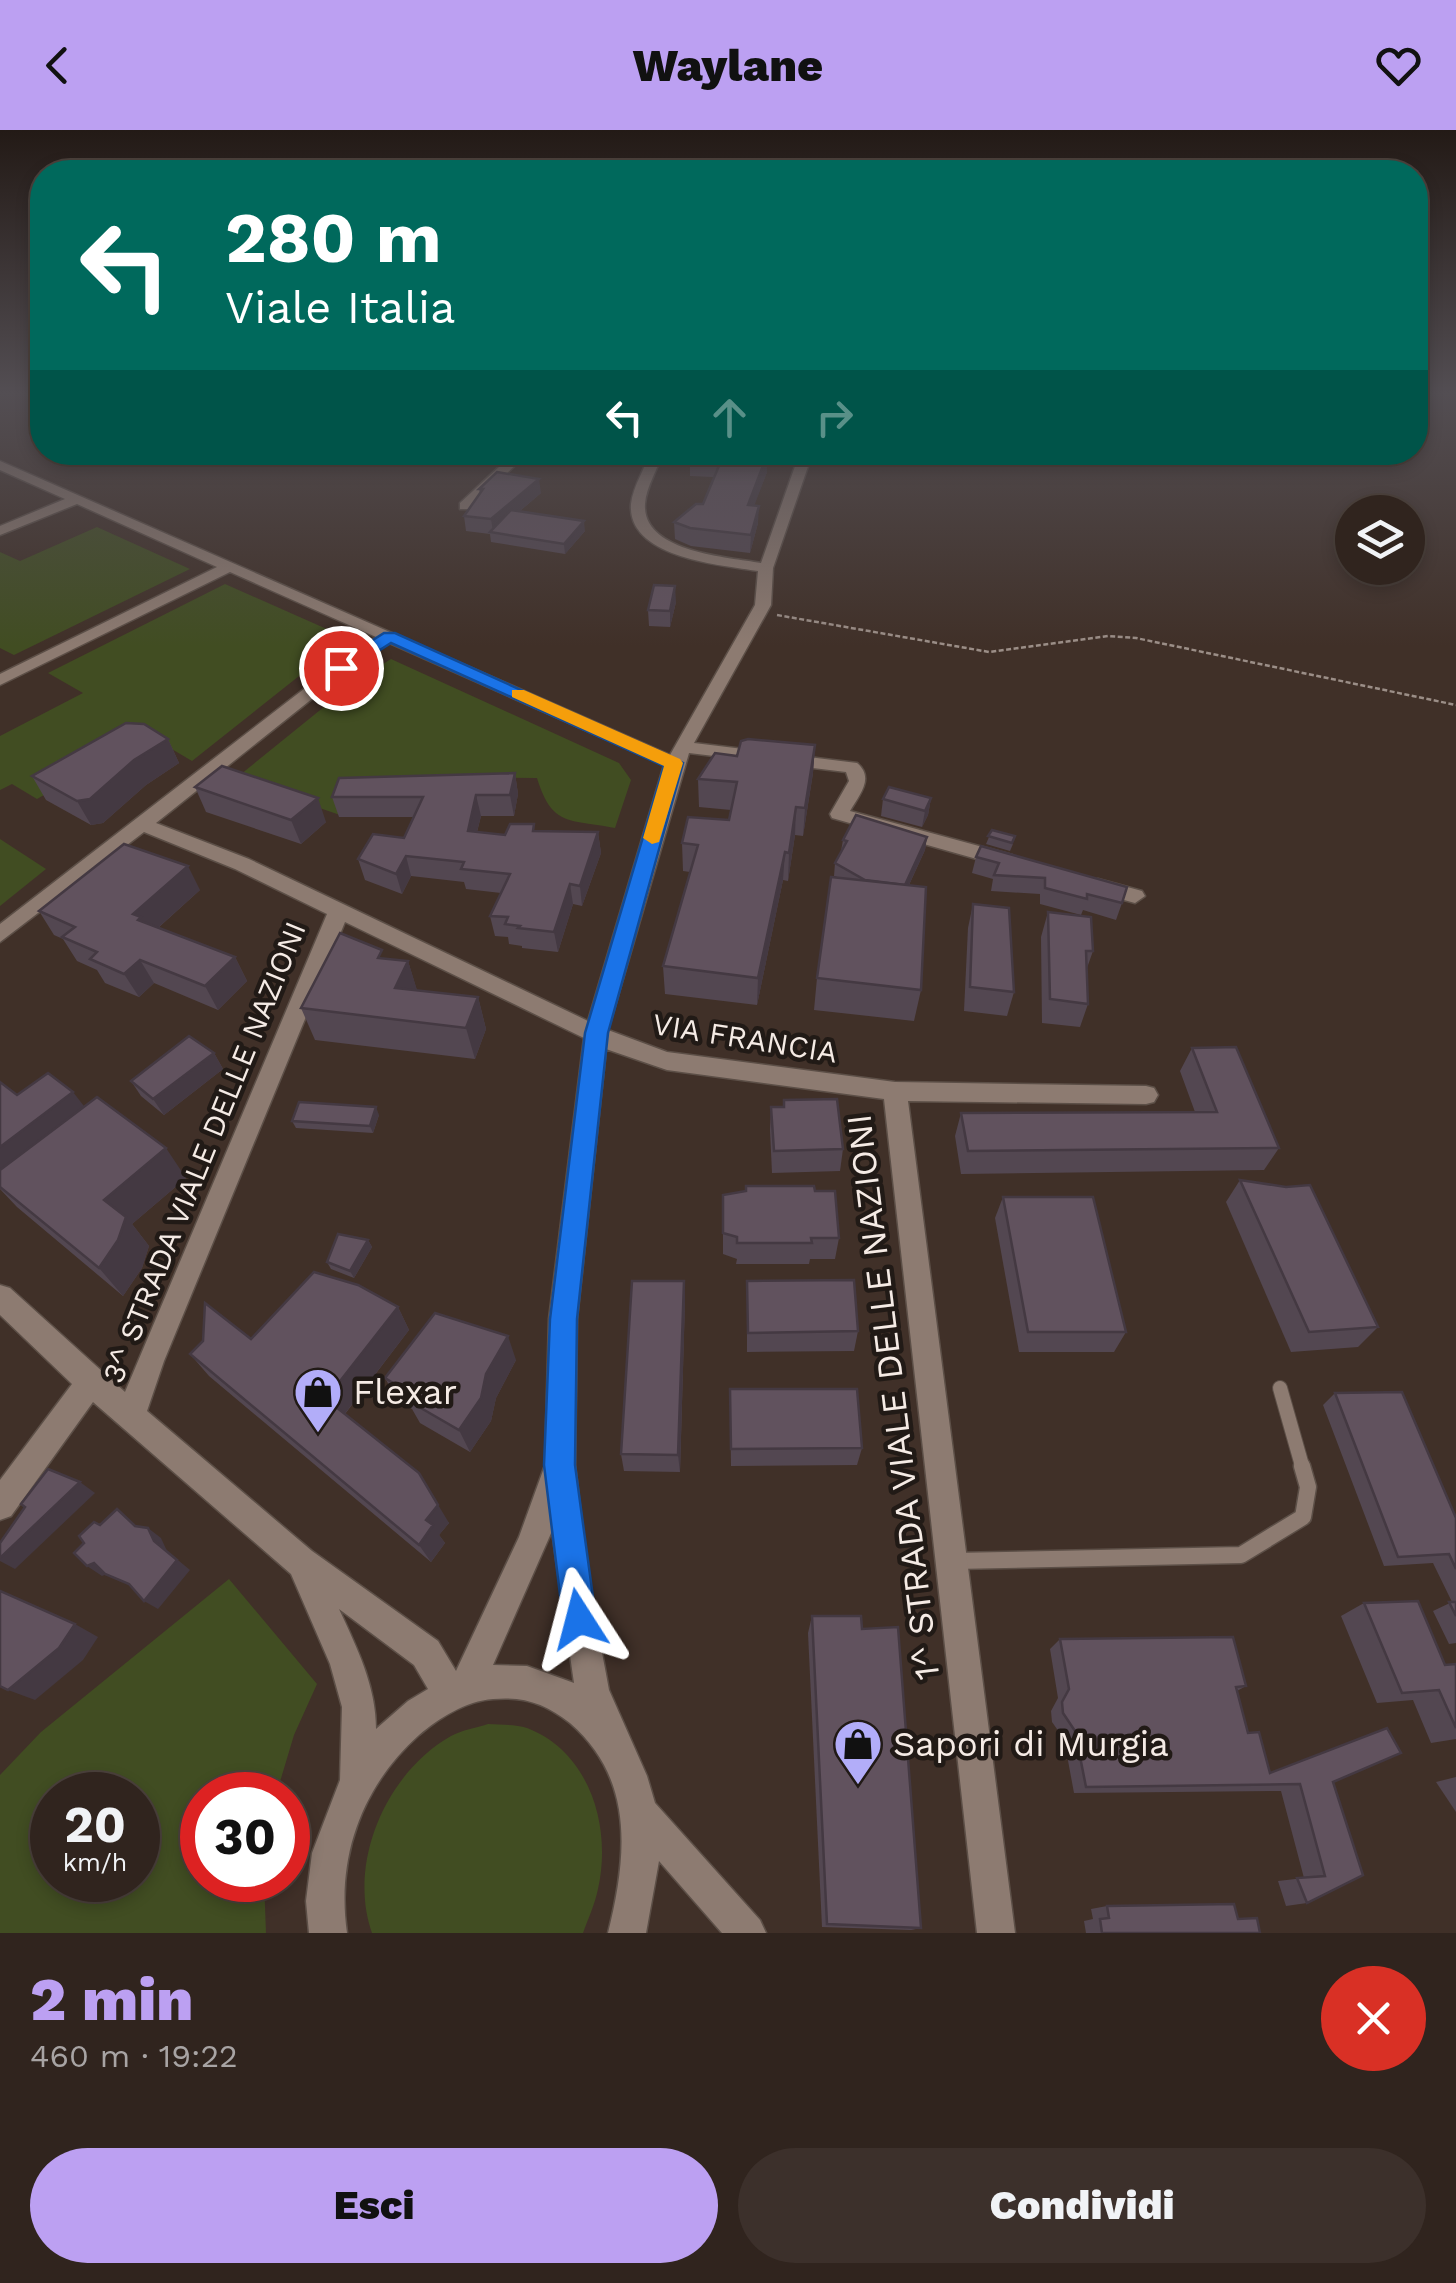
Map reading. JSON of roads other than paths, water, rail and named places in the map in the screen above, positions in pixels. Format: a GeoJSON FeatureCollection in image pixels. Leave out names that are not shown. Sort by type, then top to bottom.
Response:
{"type":"FeatureCollection","features":[{"type":"Feature","properties":{"kind":"street"},"geometry":{"type":"LineString","coordinates":[[28,477],[390,636],[678,755],[850,767],[857,772],[858,781],[838,814],[1024,865]]}},
{"type":"Feature","properties":{"kind":"street"},"geometry":{"type":"LineString","coordinates":[[465,506],[496,477]]}},
{"type":"Feature","properties":{"kind":"street"},"geometry":{"type":"LineString","coordinates":[[647,477],[637,518],[643,530],[659,544],[766,568]]}},
{"type":"Feature","properties":{"kind":"street"},"geometry":{"type":"LineString","coordinates":[[627,1933],[641,1878],[640,1812],[629,1774],[592,1690],[573,1583],[560,1465],[564,1319],[596,1033],[678,755],[760,612],[766,568],[798,477]]}},
{"type":"Feature","properties":{"kind":"street"},"geometry":{"type":"LineString","coordinates":[[0,531],[77,498]]}},
{"type":"Feature","properties":{"kind":"street"},"geometry":{"type":"LineString","coordinates":[[0,680],[230,566]]}},
{"type":"Feature","properties":{"kind":"street"},"geometry":{"type":"LineString","coordinates":[[0,935],[341,668],[390,636]]}},
{"type":"Feature","properties":{"kind":"street","name":"VIA FRANCIA"},"geometry":{"type":"LineString","coordinates":[[144,825],[242,864],[629,1050],[667,1061],[894,1091],[1146,1095]]}},
{"type":"Feature","properties":{"kind":"street"},"geometry":{"type":"LineString","coordinates":[[1080,880],[1135,896]]}},
{"type":"Feature","properties":{"kind":"street","name":"3^ STRADA VIALE DELLE NAZIONI"},"geometry":{"type":"LineString","coordinates":[[131,1416],[150,1361],[338,913]]}},
{"type":"Feature","properties":{"kind":"street","name":"1^ STRADA VIALE DELLE NAZIONI"},"geometry":{"type":"LineString","coordinates":[[894,1091],[996,1933]]}},
{"type":"Feature","properties":{"kind":"street"},"geometry":{"type":"LineString","coordinates":[[0,1297],[92,1382],[302,1562],[426,1653],[458,1690]]}},
{"type":"Feature","properties":{"kind":"street"},"geometry":{"type":"LineString","coordinates":[[0,1505],[92,1382]]}},
{"type":"Feature","properties":{"kind":"street"},"geometry":{"type":"LineString","coordinates":[[458,1690],[532,1543],[560,1465]]}},
{"type":"Feature","properties":{"kind":"street"},"geometry":{"type":"LineString","coordinates":[[302,1562],[346,1662],[359,1708],[357,1779]]}},
{"type":"Feature","properties":{"kind":"street"},"geometry":{"type":"LineString","coordinates":[[328,1933],[323,1908],[332,1841],[357,1779],[404,1722],[458,1690],[508,1681],[548,1688],[584,1709],[613,1742]]}},
{"type":"Feature","properties":{"kind":"street"},"geometry":{"type":"LineString","coordinates":[[640,1812],[748,1933]]}},
{"type":"Feature","properties":{"kind":"lane"},"geometry":{"type":"LineString","coordinates":[[950,1562],[1241,1555],[1303,1517],[1308,1488],[1280,1388]]}},
{"type":"Feature","properties":{"kind":"place","name":"Flexar"},"geometry":{"type":"Point","coordinates":[318,1434]}},
{"type":"Feature","properties":{"kind":"place","name":"Sapori di Murgia"},"geometry":{"type":"Point","coordinates":[858,1786]}}]}
